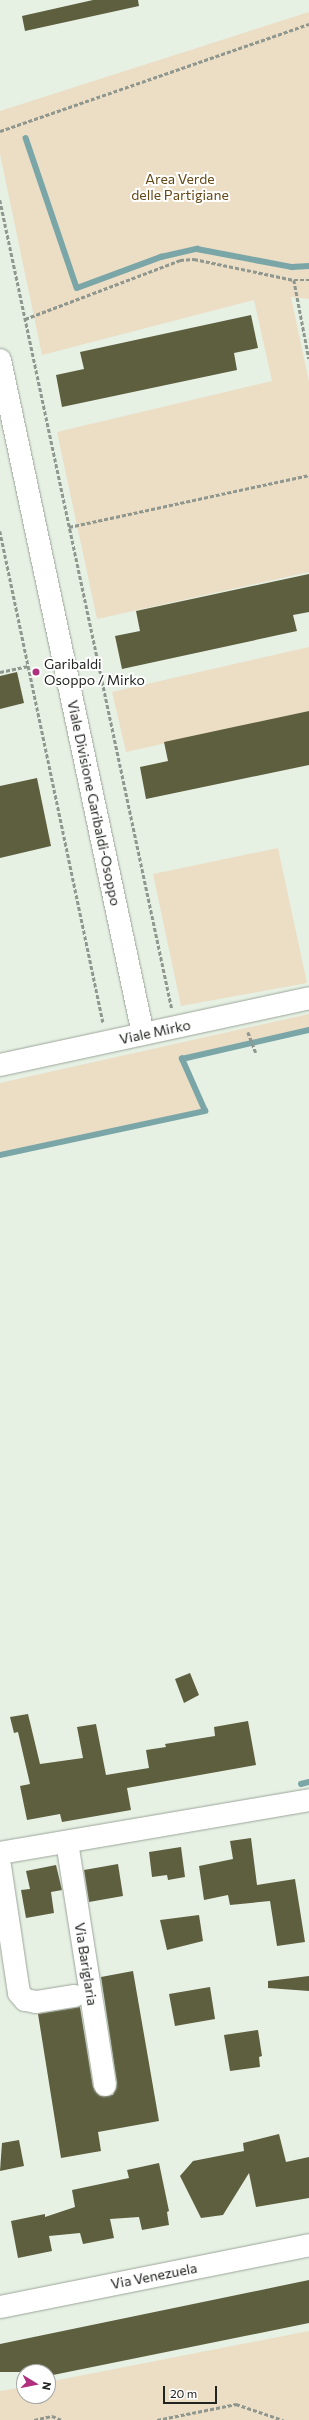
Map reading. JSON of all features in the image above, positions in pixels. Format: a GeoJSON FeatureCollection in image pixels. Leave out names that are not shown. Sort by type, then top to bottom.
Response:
{"type":"FeatureCollection","features":[{"type":"Feature","properties":{"kind":"street","name":"Viale Divisione Garibaldi-Osoppo"},"geometry":{"type":"LineString","coordinates":[[0,360],[143,1034]]}},
{"type":"Feature","properties":{"kind":"street","name":"Viale Mirko"},"geometry":{"type":"LineString","coordinates":[[0,1065],[309,998]]}},
{"type":"Feature","properties":{"kind":"street"},"geometry":{"type":"LineString","coordinates":[[0,1853],[309,1800]]}},
{"type":"Feature","properties":{"kind":"street","name":"Via Bariglaria"},"geometry":{"type":"LineString","coordinates":[[67,1842],[105,2085]]}},
{"type":"Feature","properties":{"kind":"street","name":"Via Bariglaria"},"geometry":{"type":"LineString","coordinates":[[0,1866],[19,1993],[25,2000],[36,2002],[75,1996]]}},
{"type":"Feature","properties":{"kind":"street","name":"Via Venezuela"},"geometry":{"type":"LineString","coordinates":[[0,2307],[309,2245]]}},
{"type":"Feature","properties":{"kind":"path"},"geometry":{"type":"LineString","coordinates":[[0,131],[309,24]]}},
{"type":"Feature","properties":{"kind":"path"},"geometry":{"type":"LineString","coordinates":[[0,200],[173,1017]]}},
{"type":"Feature","properties":{"kind":"path"},"geometry":{"type":"LineString","coordinates":[[25,319],[180,260],[194,259],[294,280],[309,280]]}},
{"type":"Feature","properties":{"kind":"path"},"geometry":{"type":"LineString","coordinates":[[294,280],[309,360]]}},
{"type":"Feature","properties":{"kind":"path"},"geometry":{"type":"LineString","coordinates":[[69,526],[309,475]]}},
{"type":"Feature","properties":{"kind":"path"},"geometry":{"type":"LineString","coordinates":[[0,532],[104,1029]]}},
{"type":"Feature","properties":{"kind":"path"},"geometry":{"type":"LineString","coordinates":[[0,672],[28,666]]}},
{"type":"Feature","properties":{"kind":"path"},"geometry":{"type":"LineString","coordinates":[[250,1036],[256,1053]]}},
{"type":"Feature","properties":{"kind":"path"},"geometry":{"type":"LineString","coordinates":[[157,2420],[236,2404],[283,2420]]}},
{"type":"Feature","properties":{"kind":"path"},"geometry":{"type":"LineString","coordinates":[[34,2420],[52,2416],[62,2420]]}},
{"type":"Feature","properties":{"kind":"green space","name":"Area Verde delle Partigiane"},"geometry":{"type":"Polygon","coordinates":[[[309,12],[309,299],[291,297],[309,382],[309,572],[97,619],[57,432],[272,381],[254,300],[42,355],[0,154],[0,111],[309,12]]]}},
{"type":"Feature","properties":{"kind":"green space"},"geometry":{"type":"Polygon","coordinates":[[[309,647],[309,711],[126,752],[112,692],[309,647]]]}},
{"type":"Feature","properties":{"kind":"green space"},"geometry":{"type":"Polygon","coordinates":[[[278,848],[307,983],[181,1006],[153,874],[278,848]]]}},
{"type":"Feature","properties":{"kind":"green space"},"geometry":{"type":"Polygon","coordinates":[[[309,1014],[309,1030],[179,1058],[203,1110],[0,1153],[0,1083],[309,1014]]]}},
{"type":"Feature","properties":{"kind":"green space"},"geometry":{"type":"Polygon","coordinates":[[[309,2331],[309,2420],[0,2420],[0,2391],[16,2388],[16,2404],[56,2404],[56,2380],[309,2331]]]}},
{"type":"Feature","properties":{"kind":"building"},"geometry":{"type":"Polygon","coordinates":[[[93,0],[138,0],[139,6],[25,31],[22,16],[93,0]]]}},
{"type":"Feature","properties":{"kind":"building"},"geometry":{"type":"Polygon","coordinates":[[[251,315],[258,348],[234,353],[237,370],[62,407],[56,375],[84,369],[80,352],[251,315]]]}},
{"type":"Feature","properties":{"kind":"building"},"geometry":{"type":"Polygon","coordinates":[[[309,574],[309,612],[293,615],[297,631],[122,669],[115,636],[140,631],[136,611],[309,574]]]}},
{"type":"Feature","properties":{"kind":"building"},"geometry":{"type":"Polygon","coordinates":[[[17,672],[24,703],[0,709],[0,676],[17,672]]]}},
{"type":"Feature","properties":{"kind":"building"},"geometry":{"type":"Polygon","coordinates":[[[309,711],[309,765],[146,799],[140,767],[168,761],[164,742],[309,711]]]}},
{"type":"Feature","properties":{"kind":"building"},"geometry":{"type":"Polygon","coordinates":[[[37,778],[51,846],[0,858],[0,786],[37,778]]]}},
{"type":"Feature","properties":{"kind":"building"},"geometry":{"type":"Polygon","coordinates":[[[190,1673],[199,1695],[184,1703],[175,1679],[190,1673]]]}},
{"type":"Feature","properties":{"kind":"building"},"geometry":{"type":"Polygon","coordinates":[[[28,1714],[40,1764],[83,1758],[77,1727],[96,1724],[106,1775],[149,1768],[146,1750],[166,1747],[165,1744],[215,1736],[214,1727],[248,1721],[256,1765],[127,1788],[131,1810],[62,1822],[60,1814],[27,1820],[20,1786],[30,1784],[18,1732],[14,1733],[10,1717],[28,1714]]]}},
{"type":"Feature","properties":{"kind":"building"},"geometry":{"type":"Polygon","coordinates":[[[251,1838],[257,1885],[295,1879],[305,1942],[277,1946],[270,1901],[230,1905],[228,1895],[204,1900],[199,1866],[233,1859],[230,1841],[251,1838]]]}},
{"type":"Feature","properties":{"kind":"building"},"geometry":{"type":"Polygon","coordinates":[[[181,1847],[185,1877],[168,1880],[167,1875],[152,1877],[149,1852],[181,1847]]]}},
{"type":"Feature","properties":{"kind":"building"},"geometry":{"type":"Polygon","coordinates":[[[118,1864],[123,1896],[89,1902],[84,1870],[118,1864]]]}},
{"type":"Feature","properties":{"kind":"building"},"geometry":{"type":"Polygon","coordinates":[[[56,1865],[62,1890],[51,1892],[54,1913],[26,1918],[21,1890],[30,1889],[26,1871],[56,1865]]]}},
{"type":"Feature","properties":{"kind":"building"},"geometry":{"type":"Polygon","coordinates":[[[199,1915],[203,1941],[167,1950],[160,1920],[199,1915]]]}},
{"type":"Feature","properties":{"kind":"building"},"geometry":{"type":"Polygon","coordinates":[[[133,1971],[159,2121],[98,2132],[101,2151],[61,2158],[38,2014],[80,2007],[93,2087],[100,2096],[113,2095],[117,2083],[101,1977],[133,1971]]]}},
{"type":"Feature","properties":{"kind":"building"},"geometry":{"type":"Polygon","coordinates":[[[309,1976],[309,1991],[268,1988],[268,1981],[309,1976]]]}},
{"type":"Feature","properties":{"kind":"building"},"geometry":{"type":"Polygon","coordinates":[[[210,1987],[215,2019],[175,2026],[169,1994],[210,1987]]]}},
{"type":"Feature","properties":{"kind":"building"},"geometry":{"type":"Polygon","coordinates":[[[258,2030],[262,2056],[259,2057],[260,2067],[230,2071],[224,2035],[258,2030]]]}},
{"type":"Feature","properties":{"kind":"building"},"geometry":{"type":"Polygon","coordinates":[[[279,2134],[286,2162],[309,2157],[309,2198],[256,2207],[249,2173],[223,2215],[201,2218],[180,2176],[193,2161],[244,2151],[243,2143],[279,2134]]]}},
{"type":"Feature","properties":{"kind":"building"},"geometry":{"type":"Polygon","coordinates":[[[19,2140],[24,2166],[0,2171],[2,2143],[19,2140]]]}},
{"type":"Feature","properties":{"kind":"building"},"geometry":{"type":"Polygon","coordinates":[[[159,2163],[169,2211],[167,2212],[169,2225],[142,2230],[139,2217],[110,2219],[114,2238],[83,2244],[80,2233],[49,2236],[52,2251],[18,2258],[11,2221],[45,2214],[45,2217],[75,2207],[72,2190],[129,2178],[127,2170],[159,2163]]]}},
{"type":"Feature","properties":{"kind":"building"},"geometry":{"type":"Polygon","coordinates":[[[309,2280],[309,2323],[56,2374],[56,2364],[16,2364],[16,2372],[0,2372],[0,2344],[309,2280]]]}},
{"type":"Feature","properties":{"kind":"waterway"},"geometry":{"type":"LineString","coordinates":[[26,138],[77,288],[161,257],[197,249],[292,267],[309,266]]}},
{"type":"Feature","properties":{"kind":"waterway"},"geometry":{"type":"LineString","coordinates":[[0,1155],[205,1111],[182,1059],[309,1030]]}},
{"type":"Feature","properties":{"kind":"waterway"},"geometry":{"type":"LineString","coordinates":[[301,1784],[309,1782]]}},
{"type":"Feature","properties":{"kind":"place","name":"Garibaldi Osoppo / Mirko"},"geometry":{"type":"Point","coordinates":[36,672]}}]}
